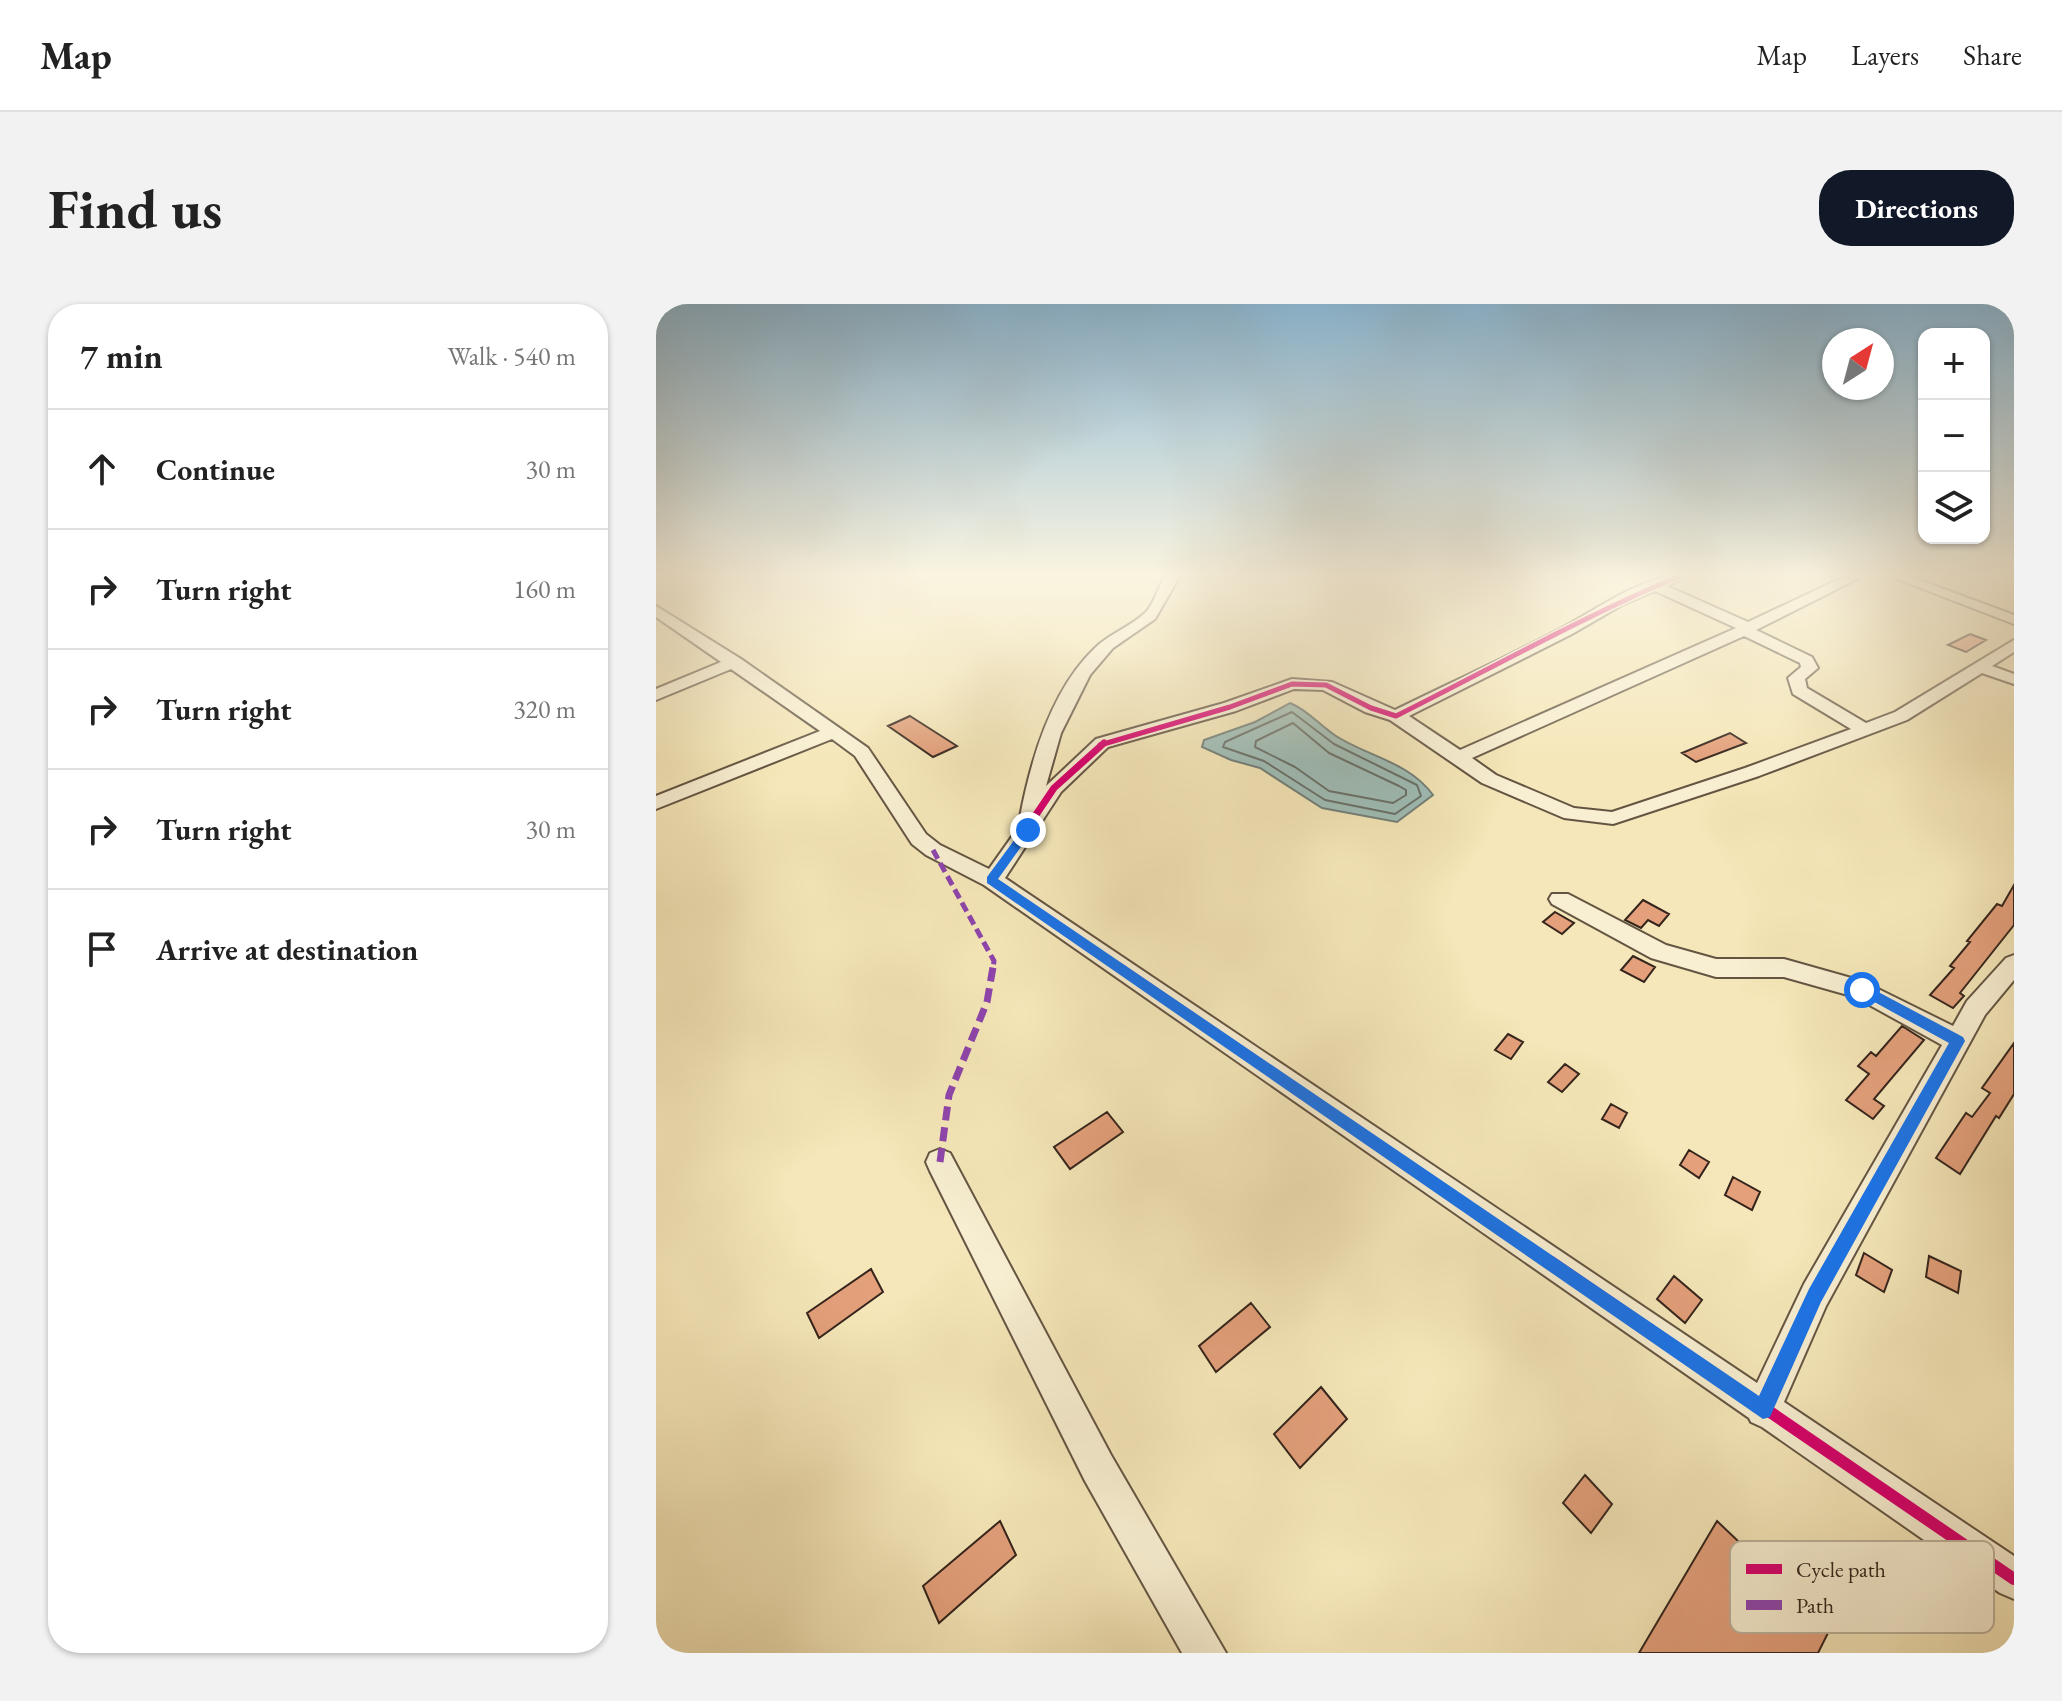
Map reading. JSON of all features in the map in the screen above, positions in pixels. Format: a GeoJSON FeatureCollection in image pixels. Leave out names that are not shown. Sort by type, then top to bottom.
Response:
{"type":"FeatureCollection","features":[{"type":"Feature","properties":{"kind":"street"},"geometry":{"type":"LineString","coordinates":[[697,637],[862,752],[919,839],[933,850],[992,880],[1958,1541]]}},
{"type":"Feature","properties":{"kind":"street"},"geometry":{"type":"LineString","coordinates":[[1028,830],[1034,789],[1053,735],[1074,689],[1095,656],[1121,637]]}},
{"type":"Feature","properties":{"kind":"street"},"geometry":{"type":"LineString","coordinates":[[1396,716],[1551,637]]}},
{"type":"Feature","properties":{"kind":"street"},"geometry":{"type":"LineString","coordinates":[[1459,757],[1728,637]]}},
{"type":"Feature","properties":{"kind":"street"},"geometry":{"type":"LineString","coordinates":[[1761,637],[1806,660],[1810,668],[1796,678],[1799,690],[1865,730]]}},
{"type":"Feature","properties":{"kind":"street"},"geometry":{"type":"LineString","coordinates":[[992,880],[1054,788],[1102,743],[1230,707],[1292,684],[1326,685],[1371,708],[1396,716],[1489,779],[1571,814],[1613,818],[1901,716],[2014,645]]}},
{"type":"Feature","properties":{"kind":"street"},"geometry":{"type":"LineString","coordinates":[[656,695],[735,662]]}},
{"type":"Feature","properties":{"kind":"street"},"geometry":{"type":"LineString","coordinates":[[1980,667],[2014,679]]}},
{"type":"Feature","properties":{"kind":"street"},"geometry":{"type":"LineString","coordinates":[[656,803],[834,732]]}},
{"type":"Feature","properties":{"kind":"street"},"geometry":{"type":"LineString","coordinates":[[656,781],[675,794]]}},
{"type":"Feature","properties":{"kind":"street"},"geometry":{"type":"LineString","coordinates":[[1560,899],[1659,952],[1716,968],[1784,968],[1862,990],[1958,1041]]}},
{"type":"Feature","properties":{"kind":"street"},"geometry":{"type":"LineString","coordinates":[[1763,1410],[1815,1295],[1976,1008],[2014,964]]}},
{"type":"Feature","properties":{"kind":"street"},"geometry":{"type":"LineString","coordinates":[[940,1162],[1098,1468],[1205,1653]]}},
{"type":"Feature","properties":{"kind":"street"},"geometry":{"type":"LineString","coordinates":[[1994,1566],[2014,1579]]}},
{"type":"Feature","properties":{"kind":"water"},"geometry":{"type":"Polygon","coordinates":[[[1290,703],[1336,736],[1400,767],[1433,795],[1397,822],[1322,808],[1260,768],[1202,747],[1204,740],[1255,722],[1290,703]]]}},
{"type":"Feature","properties":{"kind":"building"},"geometry":{"type":"Polygon","coordinates":[[[1964,637],[1986,640],[1966,652],[1948,645],[1964,637]]]}},
{"type":"Feature","properties":{"kind":"building"},"geometry":{"type":"Polygon","coordinates":[[[910,716],[957,746],[933,757],[888,726],[910,716]]]}},
{"type":"Feature","properties":{"kind":"building"},"geometry":{"type":"Polygon","coordinates":[[[1730,733],[1746,743],[1696,762],[1682,753],[1730,733]]]}},
{"type":"Feature","properties":{"kind":"building"},"geometry":{"type":"Polygon","coordinates":[[[2014,885],[2014,925],[1960,993],[1964,996],[1953,1008],[1930,995],[1954,968],[1950,966],[1970,942],[1967,941],[1997,904],[2002,906],[2014,885]]]}},
{"type":"Feature","properties":{"kind":"building"},"geometry":{"type":"Polygon","coordinates":[[[1643,900],[1669,914],[1659,926],[1648,920],[1641,928],[1625,920],[1643,900]]]}},
{"type":"Feature","properties":{"kind":"building"},"geometry":{"type":"Polygon","coordinates":[[[1555,912],[1574,923],[1562,934],[1543,922],[1555,912]]]}},
{"type":"Feature","properties":{"kind":"building"},"geometry":{"type":"Polygon","coordinates":[[[1633,956],[1655,967],[1644,982],[1621,970],[1633,956]]]}},
{"type":"Feature","properties":{"kind":"building"},"geometry":{"type":"Polygon","coordinates":[[[1902,1026],[1924,1040],[1874,1099],[1884,1106],[1873,1119],[1846,1100],[1869,1074],[1858,1066],[1871,1052],[1876,1056],[1902,1026]]]}},
{"type":"Feature","properties":{"kind":"building"},"geometry":{"type":"Polygon","coordinates":[[[1508,1034],[1523,1042],[1511,1059],[1495,1050],[1508,1034]]]}},
{"type":"Feature","properties":{"kind":"building"},"geometry":{"type":"Polygon","coordinates":[[[2014,1043],[2014,1094],[1999,1118],[1996,1116],[1960,1174],[1936,1158],[1966,1113],[1972,1117],[1990,1093],[1982,1088],[2014,1043]]]}},
{"type":"Feature","properties":{"kind":"building"},"geometry":{"type":"Polygon","coordinates":[[[1565,1064],[1579,1074],[1562,1092],[1548,1082],[1565,1064]]]}},
{"type":"Feature","properties":{"kind":"building"},"geometry":{"type":"Polygon","coordinates":[[[1611,1104],[1627,1113],[1619,1128],[1602,1119],[1611,1104]]]}},
{"type":"Feature","properties":{"kind":"building"},"geometry":{"type":"Polygon","coordinates":[[[1107,1112],[1123,1132],[1070,1169],[1054,1147],[1107,1112]]]}},
{"type":"Feature","properties":{"kind":"building"},"geometry":{"type":"Polygon","coordinates":[[[1689,1150],[1709,1162],[1699,1178],[1680,1165],[1689,1150]]]}},
{"type":"Feature","properties":{"kind":"building"},"geometry":{"type":"Polygon","coordinates":[[[1733,1177],[1760,1192],[1752,1210],[1725,1195],[1733,1177]]]}},
{"type":"Feature","properties":{"kind":"building"},"geometry":{"type":"Polygon","coordinates":[[[1864,1253],[1892,1270],[1884,1292],[1856,1275],[1864,1253]]]}},
{"type":"Feature","properties":{"kind":"building"},"geometry":{"type":"Polygon","coordinates":[[[1929,1256],[1961,1271],[1958,1293],[1926,1277],[1929,1256]]]}},
{"type":"Feature","properties":{"kind":"building"},"geometry":{"type":"Polygon","coordinates":[[[871,1269],[883,1292],[819,1338],[807,1313],[871,1269]]]}},
{"type":"Feature","properties":{"kind":"building"},"geometry":{"type":"Polygon","coordinates":[[[1674,1276],[1702,1300],[1685,1323],[1657,1299],[1674,1276]]]}},
{"type":"Feature","properties":{"kind":"building"},"geometry":{"type":"Polygon","coordinates":[[[1251,1303],[1270,1327],[1216,1372],[1199,1346],[1251,1303]]]}},
{"type":"Feature","properties":{"kind":"building"},"geometry":{"type":"Polygon","coordinates":[[[1321,1387],[1347,1419],[1300,1468],[1274,1434],[1321,1387]]]}},
{"type":"Feature","properties":{"kind":"building"},"geometry":{"type":"Polygon","coordinates":[[[1585,1475],[1612,1504],[1591,1533],[1563,1503],[1585,1475]]]}},
{"type":"Feature","properties":{"kind":"building"},"geometry":{"type":"Polygon","coordinates":[[[1000,1521],[1016,1555],[939,1623],[923,1586],[1000,1521]]]}},
{"type":"Feature","properties":{"kind":"building"},"geometry":{"type":"Polygon","coordinates":[[[1717,1521],[1738,1541],[1730,1541],[1730,1633],[1828,1633],[1818,1653],[1639,1653],[1717,1521]]]}},
{"type":"Feature","properties":{"kind":"marked path"},"geometry":{"type":"LineString","coordinates":[[933,850],[994,961],[987,1002],[949,1095],[940,1162]]}},
{"type":"Feature","properties":{"kind":"cycle path"},"geometry":{"type":"LineString","coordinates":[[1555,637],[1396,716],[1371,708],[1326,685],[1292,684],[1230,707],[1102,743],[1054,788],[992,880],[1958,1541]]}},
{"type":"Feature","properties":{"kind":"cycle path"},"geometry":{"type":"LineString","coordinates":[[1994,1565],[2014,1579]]}},
{"type":"Feature","properties":{"kind":"route"},"geometry":{"type":"LineString","coordinates":[[1028,830],[992,880],[1763,1410],[1815,1295],[1958,1041],[1862,990]]}}]}
